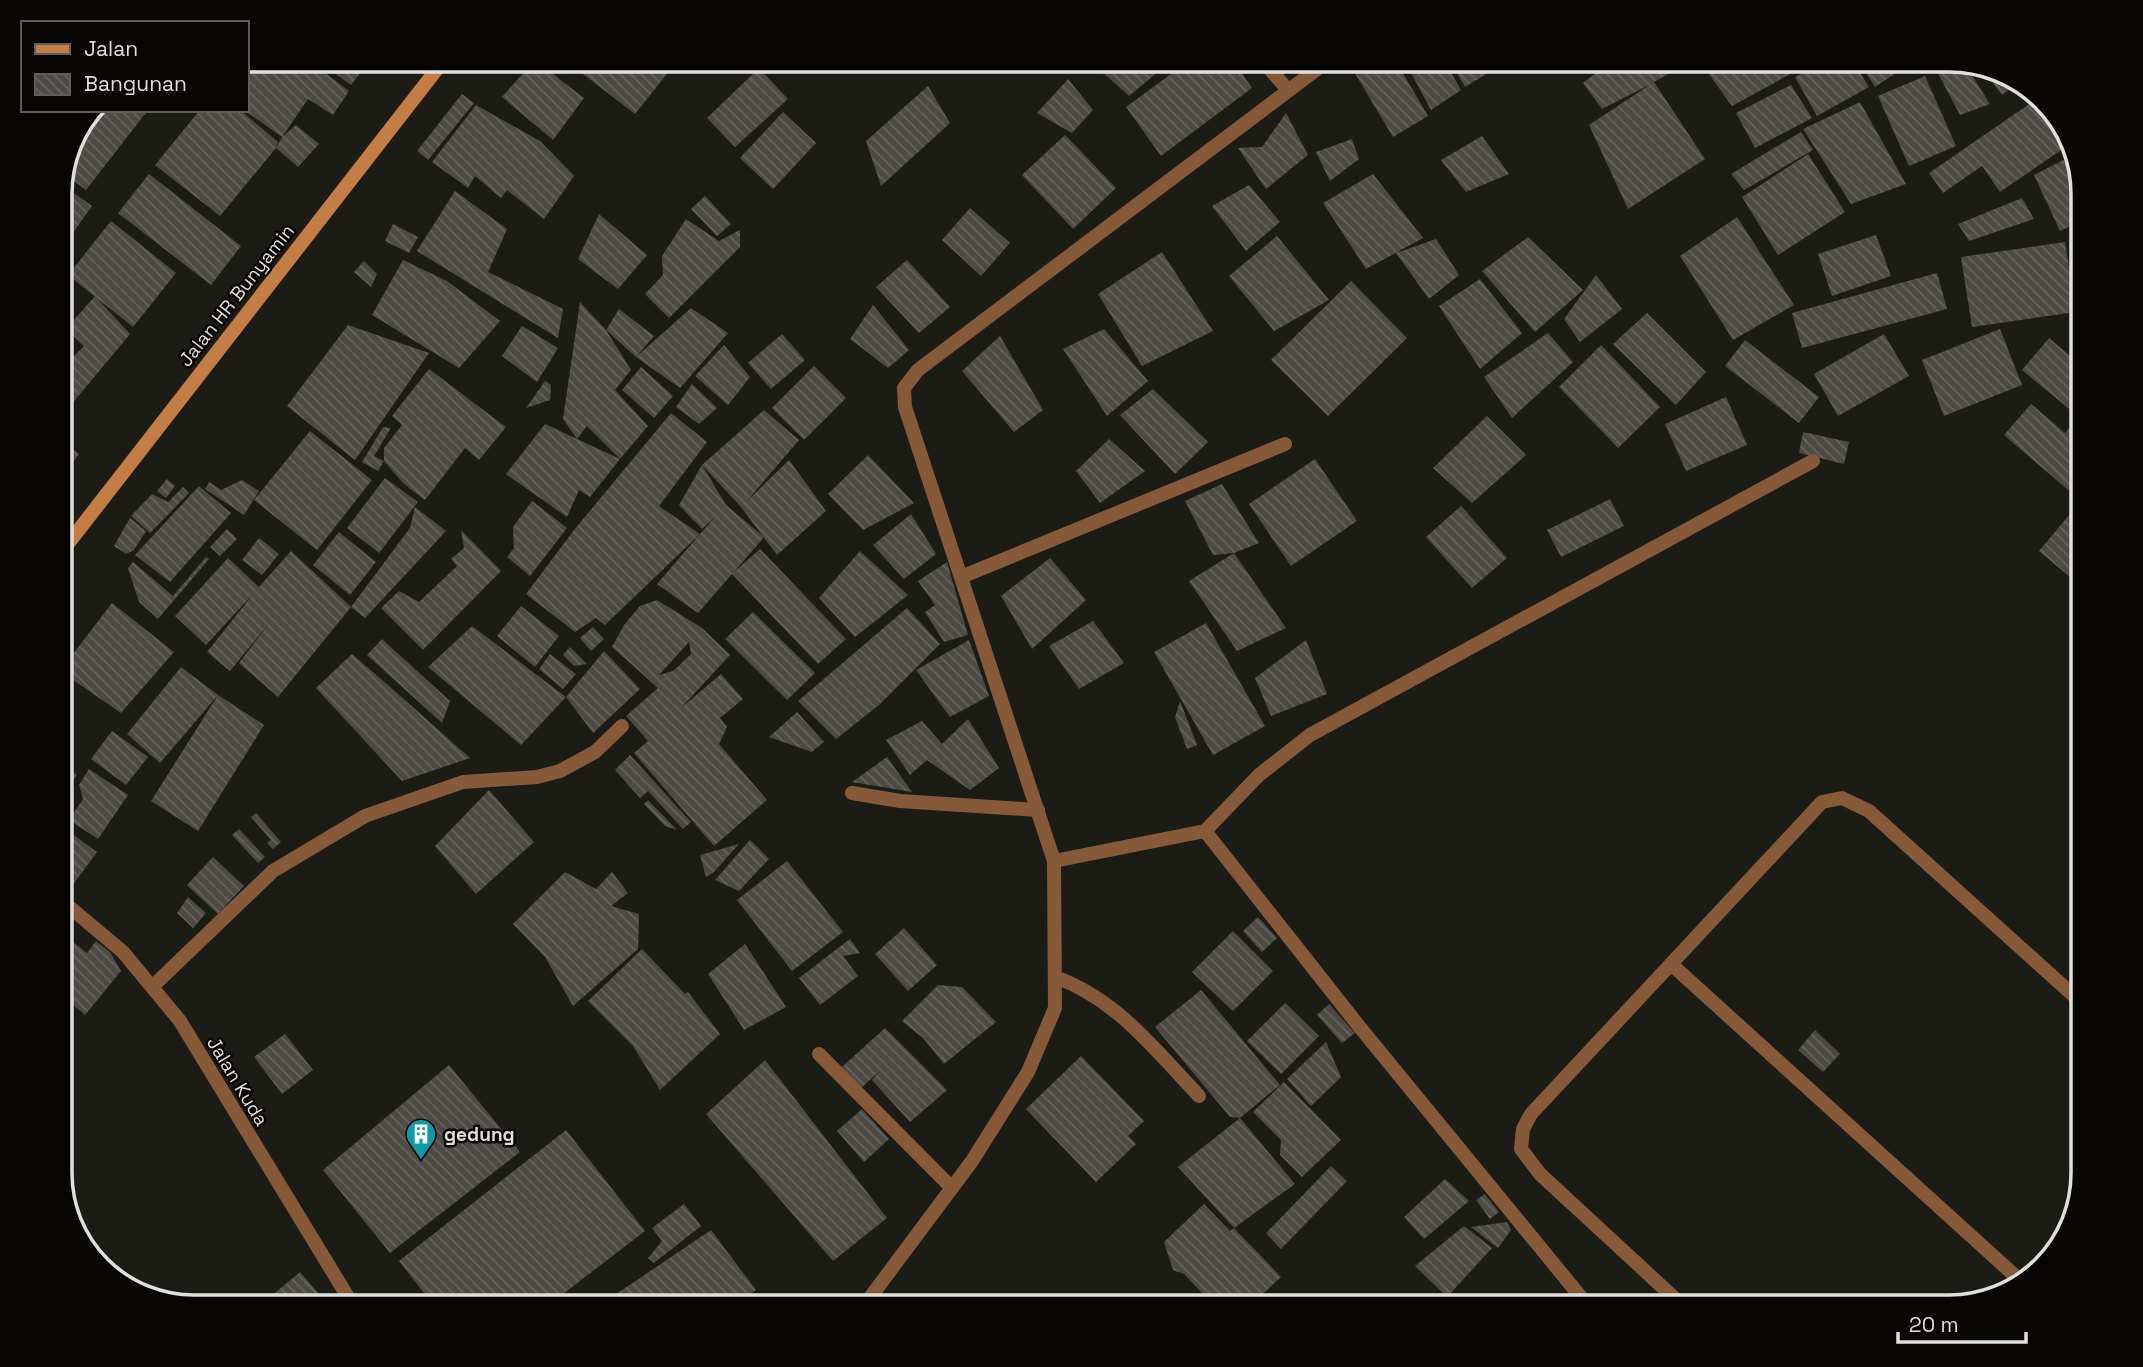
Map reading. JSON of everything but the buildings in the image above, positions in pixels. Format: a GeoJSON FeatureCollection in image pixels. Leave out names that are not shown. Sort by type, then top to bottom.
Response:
{"type":"FeatureCollection","features":[{"type":"Feature","properties":{"kind":"main road","name":"Jalan HR Bunyamin"},"geometry":{"type":"LineString","coordinates":[[72,538],[430,72]]}},
{"type":"Feature","properties":{"kind":"street"},"geometry":{"type":"LineString","coordinates":[[1272,72],[1288,90]]}},
{"type":"Feature","properties":{"kind":"street"},"geometry":{"type":"LineString","coordinates":[[872,1295],[952,1188],[1028,1072],[1055,1008],[1054,861],[905,407],[904,388],[918,370],[1313,72]]}},
{"type":"Feature","properties":{"kind":"street"},"geometry":{"type":"LineString","coordinates":[[961,577],[1285,444]]}},
{"type":"Feature","properties":{"kind":"street"},"geometry":{"type":"LineString","coordinates":[[1054,861],[1205,831],[1259,775],[1310,735],[1813,461]]}},
{"type":"Feature","properties":{"kind":"street"},"geometry":{"type":"LineString","coordinates":[[152,987],[272,870],[365,816],[463,782],[537,776],[560,771],[595,751],[622,726]]}},
{"type":"Feature","properties":{"kind":"street"},"geometry":{"type":"LineString","coordinates":[[852,793],[900,801],[1038,810]]}},
{"type":"Feature","properties":{"kind":"street"},"geometry":{"type":"LineString","coordinates":[[1671,1295],[1540,1174],[1521,1149],[1523,1129],[1531,1114],[1822,802],[1842,798],[1869,811],[2071,992]]}},
{"type":"Feature","properties":{"kind":"street"},"geometry":{"type":"LineString","coordinates":[[1205,831],[1579,1295]]}},
{"type":"Feature","properties":{"kind":"street","name":"Jalan Kuda"},"geometry":{"type":"LineString","coordinates":[[72,909],[123,952],[180,1021],[347,1295]]}},
{"type":"Feature","properties":{"kind":"street"},"geometry":{"type":"LineString","coordinates":[[1671,964],[2015,1276]]}},
{"type":"Feature","properties":{"kind":"street"},"geometry":{"type":"LineString","coordinates":[[1055,976],[1077,985],[1132,1024],[1199,1096]]}},
{"type":"Feature","properties":{"kind":"street"},"geometry":{"type":"LineString","coordinates":[[819,1054],[952,1188]]}},
{"type":"Feature","properties":{"kind":"place","name":"gedung"},"geometry":{"type":"Point","coordinates":[421,1161]}}]}
